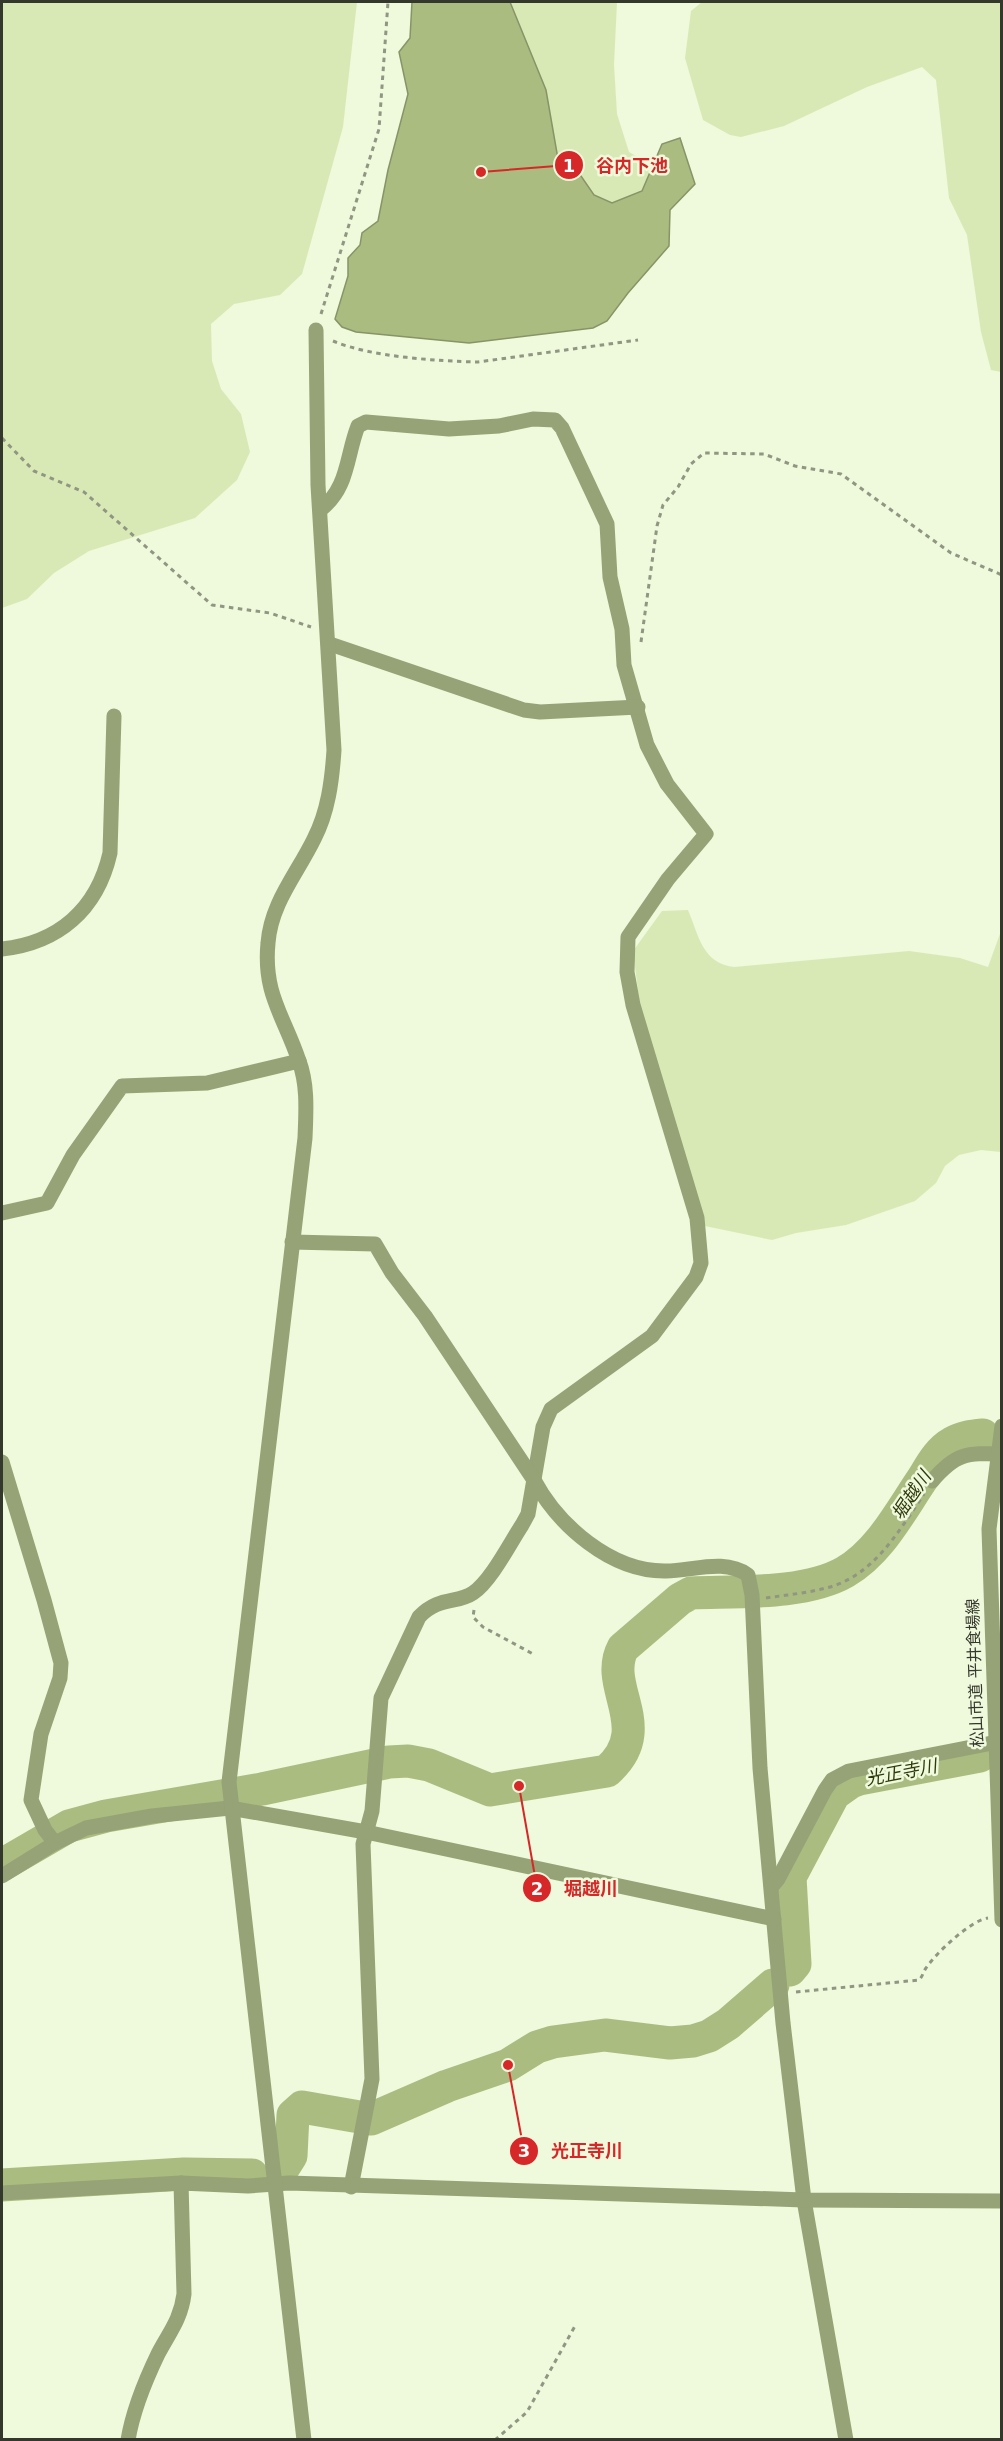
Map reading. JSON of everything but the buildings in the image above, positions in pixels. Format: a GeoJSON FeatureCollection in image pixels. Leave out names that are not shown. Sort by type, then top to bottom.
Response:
{"type":"FeatureCollection","features":[{"type":"Feature","properties":{"kind":"street"},"geometry":{"type":"LineString","coordinates":[[304,2439],[229,1804],[229,1782],[305,1138],[304,1083],[299,1061],[272,998],[267,949],[281,896],[314,839],[323,817],[332,779],[334,750],[330,638],[320,510],[316,330]]}},
{"type":"Feature","properties":{"kind":"street"},"geometry":{"type":"LineString","coordinates":[[320,510],[331,501],[340,487],[348,468],[358,426],[366,423],[449,429],[499,426],[533,419],[555,420],[562,428],[607,524],[613,597],[622,629],[624,665],[654,761],[667,784],[706,834],[668,879],[628,936],[627,972],[633,1005],[697,1218],[701,1263],[696,1277],[651,1336],[551,1409],[543,1427],[528,1514],[522,1525],[473,1593],[439,1602],[426,1609],[419,1617],[381,1698],[372,1811],[363,1844],[372,2079],[351,2187]]}},
{"type":"Feature","properties":{"kind":"street"},"geometry":{"type":"LineString","coordinates":[[330,638],[524,710],[638,707]]}},
{"type":"Feature","properties":{"kind":"street"},"geometry":{"type":"LineString","coordinates":[[2,949],[44,940],[69,924],[85,907],[106,872],[110,853],[114,716]]}},
{"type":"Feature","properties":{"kind":"street"},"geometry":{"type":"LineString","coordinates":[[2,1213],[47,1203],[73,1155],[122,1086],[207,1083],[299,1061]]}},
{"type":"Feature","properties":{"kind":"street"},"geometry":{"type":"LineString","coordinates":[[292,1242],[375,1244],[392,1273],[425,1316],[534,1480],[546,1503],[575,1532],[627,1564],[666,1571],[729,1566],[748,1575],[752,1592],[760,1768],[781,1993],[804,2200],[846,2439]]}},
{"type":"Feature","properties":{"kind":"street","name":"松山市道 平井食場線"},"geometry":{"type":"LineString","coordinates":[[1001,1919],[999,1742],[989,1529],[1002,1426]]}},
{"type":"Feature","properties":{"kind":"street"},"geometry":{"type":"LineString","coordinates":[[932,1481],[953,1459],[969,1454],[999,1454]]}},
{"type":"Feature","properties":{"kind":"street"},"geometry":{"type":"LineString","coordinates":[[2,1462],[61,1663],[60,1678],[46,1713],[32,1778],[31,1800],[51,1838]]}},
{"type":"Feature","properties":{"kind":"street"},"geometry":{"type":"LineString","coordinates":[[772,1886],[832,1780],[849,1772],[999,1742]]}},
{"type":"Feature","properties":{"kind":"street"},"geometry":{"type":"LineString","coordinates":[[2,1876],[51,1838],[86,1828],[229,1804],[774,1919]]}},
{"type":"Feature","properties":{"kind":"street"},"geometry":{"type":"LineString","coordinates":[[128,2439],[135,2409],[148,2377],[182,2312],[184,2294],[181,2183]]}},
{"type":"Feature","properties":{"kind":"street"},"geometry":{"type":"LineString","coordinates":[[2,2193],[181,2183],[351,2187],[424,2186],[804,2200],[1002,2201]]}},
{"type":"Feature","properties":{"kind":"path"},"geometry":{"type":"LineString","coordinates":[[388,2],[379,129],[316,330],[334,342],[353,349],[454,362],[478,362],[638,340]]}},
{"type":"Feature","properties":{"kind":"path"},"geometry":{"type":"LineString","coordinates":[[2,438],[34,471],[84,492],[212,604],[270,613],[330,638]]}},
{"type":"Feature","properties":{"kind":"path"},"geometry":{"type":"LineString","coordinates":[[640,650],[657,526],[663,505],[678,487],[691,464],[704,453],[764,454],[795,466],[841,474],[951,553],[1002,575]]}},
{"type":"Feature","properties":{"kind":"path"},"geometry":{"type":"LineString","coordinates":[[752,1592],[828,1588],[860,1574],[874,1562],[932,1481]]}},
{"type":"Feature","properties":{"kind":"path"},"geometry":{"type":"LineString","coordinates":[[473,1593],[476,1602],[474,1617],[483,1627],[535,1655]]}},
{"type":"Feature","properties":{"kind":"path"},"geometry":{"type":"LineString","coordinates":[[781,1993],[919,1980],[925,1969],[968,1927],[980,1919],[1001,1919]]}},
{"type":"Feature","properties":{"kind":"path"},"geometry":{"type":"LineString","coordinates":[[495,2439],[527,2412],[575,2326]]}},
{"type":"Feature","properties":{"kind":"shaded area"},"geometry":{"type":"Polygon","coordinates":[[[2,2],[357,2],[343,127],[302,274],[280,295],[234,304],[211,324],[212,361],[221,389],[241,414],[250,452],[237,480],[195,518],[89,551],[54,573],[27,599],[2,608],[2,2]]]}},
{"type":"Feature","properties":{"kind":"shaded area"},"geometry":{"type":"Polygon","coordinates":[[[412,2],[510,2],[546,90],[558,159],[581,176],[594,195],[612,203],[642,191],[662,144],[680,138],[695,184],[670,210],[669,246],[607,321],[593,328],[469,343],[356,332],[342,327],[335,319],[348,276],[348,258],[360,245],[362,233],[378,221],[388,170],[408,94],[399,52],[410,38],[412,2]]]}},
{"type":"Feature","properties":{"kind":"shaded area"},"geometry":{"type":"Polygon","coordinates":[[[510,2],[617,2],[614,65],[617,114],[629,152],[643,160],[650,173],[642,191],[612,203],[594,195],[581,176],[558,159],[546,90],[510,2]]]}},
{"type":"Feature","properties":{"kind":"shaded area"},"geometry":{"type":"Polygon","coordinates":[[[702,2],[1001,2],[1001,372],[991,370],[981,332],[967,235],[949,198],[936,80],[922,67],[867,87],[784,126],[741,137],[730,135],[703,120],[685,58],[691,11],[702,2]]]}},
{"type":"Feature","properties":{"kind":"shaded area"},"geometry":{"type":"Polygon","coordinates":[[[688,910],[708,954],[723,964],[734,967],[909,951],[960,958],[988,967],[1001,931],[1001,1152],[981,1150],[959,1155],[945,1166],[936,1183],[915,1201],[846,1225],[796,1233],[772,1240],[705,1226],[640,1007],[633,951],[662,911],[688,910]]]}},
{"type":"Feature","properties":{"kind":"waterway","name":"堀越川"},"geometry":{"type":"LineString","coordinates":[[2,1865],[69,1826],[106,1816],[262,1789],[389,1762],[408,1761],[429,1765],[490,1790],[607,1771],[621,1755],[627,1739],[628,1723],[618,1663],[623,1648],[680,1599],[691,1593],[749,1592],[791,1588],[811,1585],[845,1572],[857,1564],[879,1542],[943,1450],[960,1439],[983,1435]]}},
{"type":"Feature","properties":{"kind":"waterway","name":"光正寺川"},"geometry":{"type":"LineString","coordinates":[[790,1970],[795,1964],[790,1877],[834,1794],[859,1779],[980,1756]]}},
{"type":"Feature","properties":{"kind":"waterway","name":"光正寺川"},"geometry":{"type":"LineString","coordinates":[[284,2167],[291,2156],[293,2115],[302,2107],[371,2119],[447,2086],[508,2065],[537,2047],[553,2042],[605,2035],[670,2043],[693,2041],[709,2036],[728,2024],[773,1985]]}},
{"type":"Feature","properties":{"kind":"waterway","name":"光正寺川"},"geometry":{"type":"LineString","coordinates":[[2,2185],[184,2174],[252,2175]]}},
{"type":"Feature","properties":{"kind":"place","name":"谷内下池"},"geometry":{"type":"Point","coordinates":[481,172]}},
{"type":"Feature","properties":{"kind":"place","name":"堀越川"},"geometry":{"type":"Point","coordinates":[519,1786]}},
{"type":"Feature","properties":{"kind":"place","name":"光正寺川"},"geometry":{"type":"Point","coordinates":[508,2065]}}]}
